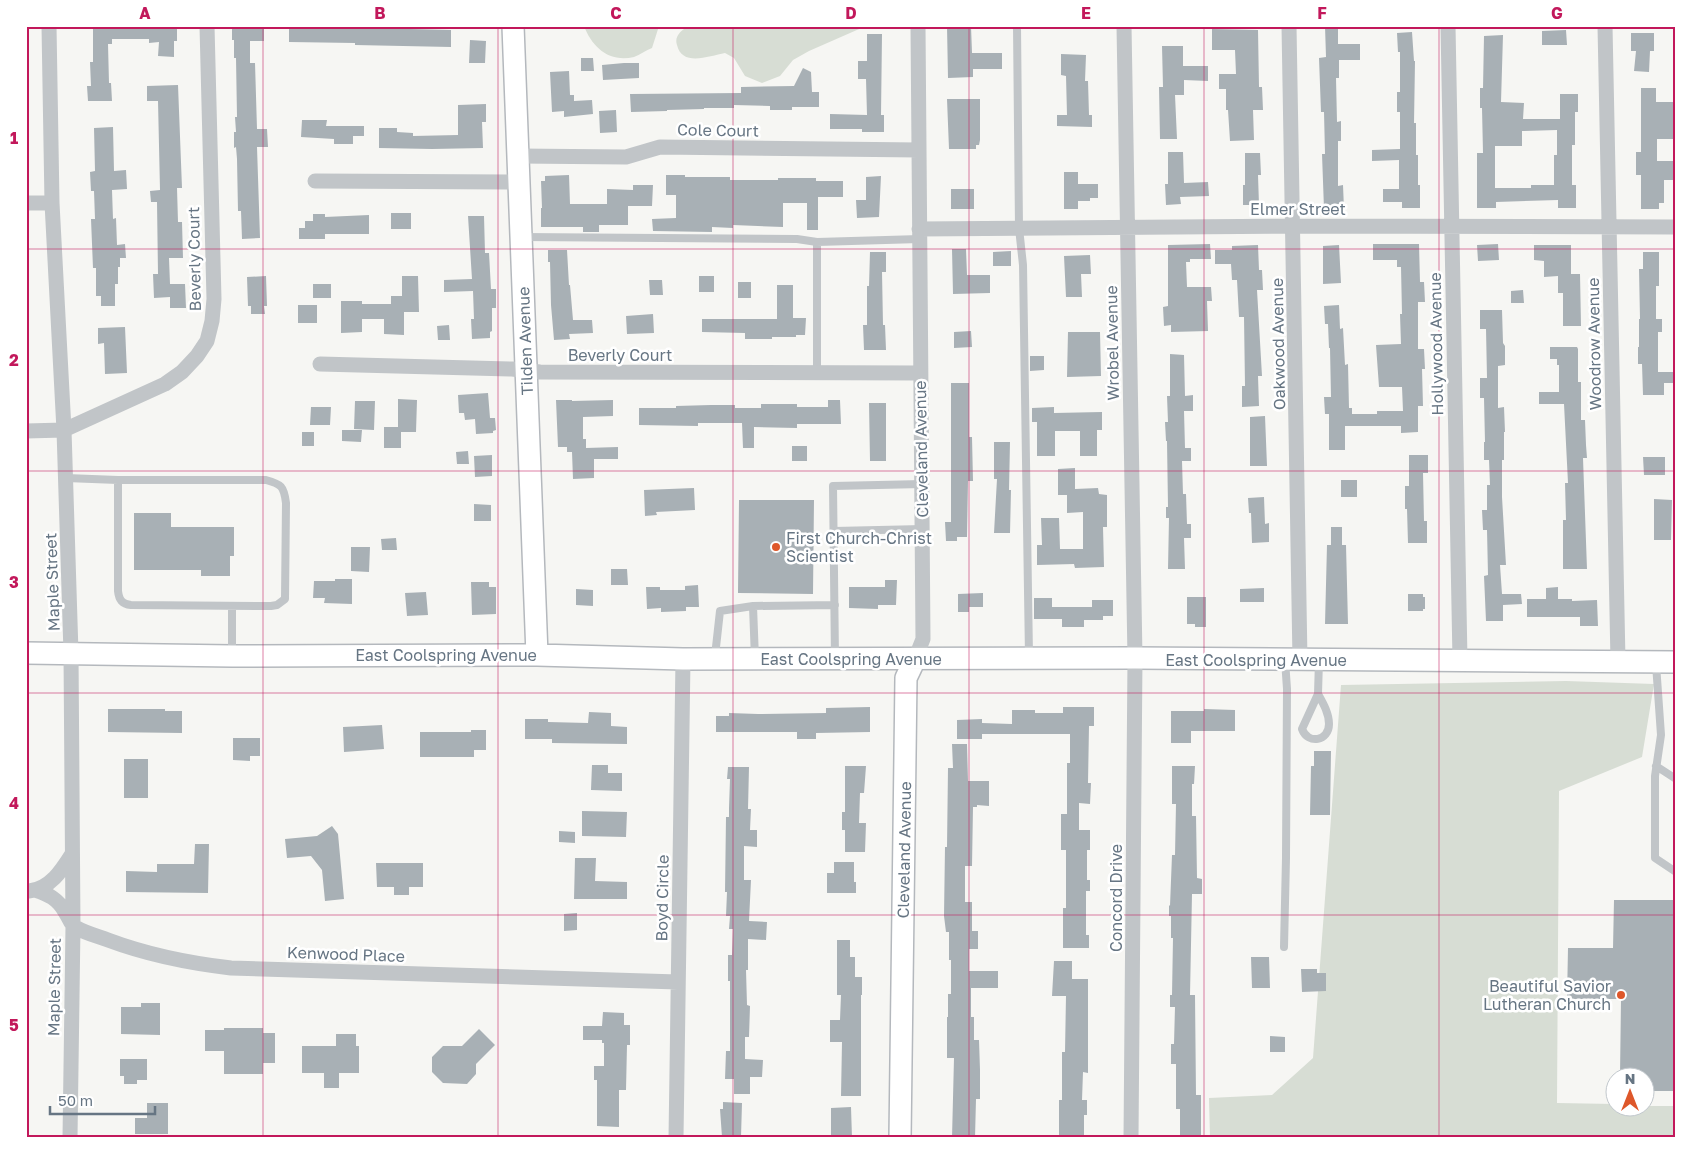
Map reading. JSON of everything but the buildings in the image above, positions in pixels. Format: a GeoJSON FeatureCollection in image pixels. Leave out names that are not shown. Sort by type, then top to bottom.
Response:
{"type":"FeatureCollection","features":[{"type":"Feature","properties":{"kind":"street","name":"Maple Street"},"geometry":{"type":"LineString","coordinates":[[49,26],[52,203],[64,430],[71,653],[72,926],[70,1138]]}},
{"type":"Feature","properties":{"kind":"street","name":"Beverly Court"},"geometry":{"type":"LineString","coordinates":[[26,431],[64,430],[165,384],[182,372],[197,356],[207,341],[212,322],[214,299],[207,26]]}},
{"type":"Feature","properties":{"kind":"street","name":"Tilden Avenue"},"geometry":{"type":"LineString","coordinates":[[513,26],[537,655]]}},
{"type":"Feature","properties":{"kind":"street","name":"Cleveland Avenue"},"geometry":{"type":"LineString","coordinates":[[900,1138],[906,678],[923,639],[918,26]]}},
{"type":"Feature","properties":{"kind":"street","name":"Wrobel Avenue"},"geometry":{"type":"LineString","coordinates":[[1124,26],[1135,658]]}},
{"type":"Feature","properties":{"kind":"street","name":"Oakwood Avenue"},"geometry":{"type":"LineString","coordinates":[[1290,26],[1301,660]]}},
{"type":"Feature","properties":{"kind":"street","name":"Hollywood Avenue"},"geometry":{"type":"LineString","coordinates":[[1448,26],[1460,660]]}},
{"type":"Feature","properties":{"kind":"street","name":"Woodrow Avenue"},"geometry":{"type":"LineString","coordinates":[[1605,26],[1618,661]]}},
{"type":"Feature","properties":{"kind":"street","name":"Cole Court"},"geometry":{"type":"LineString","coordinates":[[518,156],[626,157],[660,147],[919,150]]}},
{"type":"Feature","properties":{"kind":"street"},"geometry":{"type":"LineString","coordinates":[[315,181],[519,182]]}},
{"type":"Feature","properties":{"kind":"street"},"geometry":{"type":"LineString","coordinates":[[26,203],[52,203]]}},
{"type":"Feature","properties":{"kind":"street","name":"Elmer Street"},"geometry":{"type":"LineString","coordinates":[[920,234],[1019,228],[1294,226],[1676,227]]}},
{"type":"Feature","properties":{"kind":"street","name":"Beverly Court"},"geometry":{"type":"LineString","coordinates":[[320,364],[512,369],[540,372],[920,373]]}},
{"type":"Feature","properties":{"kind":"street","name":"East Coolspring Avenue"},"geometry":{"type":"LineString","coordinates":[[26,653],[232,656],[537,655],[683,659],[1135,658],[1666,662]]}},
{"type":"Feature","properties":{"kind":"street","name":"Concord Drive"},"geometry":{"type":"LineString","coordinates":[[1131,1138],[1135,658]]}},
{"type":"Feature","properties":{"kind":"street","name":"Boyd Circle"},"geometry":{"type":"LineString","coordinates":[[676,1138],[683,659]]}},
{"type":"Feature","properties":{"kind":"street"},"geometry":{"type":"LineString","coordinates":[[31,890],[46,885],[54,878],[72,854]]}},
{"type":"Feature","properties":{"kind":"street"},"geometry":{"type":"LineString","coordinates":[[31,890],[56,900],[65,911],[72,926]]}},
{"type":"Feature","properties":{"kind":"street","name":"Kenwood Place"},"geometry":{"type":"LineString","coordinates":[[72,926],[134,949],[168,959],[231,968],[678,982]]}},
{"type":"Feature","properties":{"kind":"lane"},"geometry":{"type":"LineString","coordinates":[[1017,26],[1019,228],[1023,265],[1029,658]]}},
{"type":"Feature","properties":{"kind":"lane"},"geometry":{"type":"LineString","coordinates":[[521,237],[797,238],[817,242],[920,234]]}},
{"type":"Feature","properties":{"kind":"lane"},"geometry":{"type":"LineString","coordinates":[[817,242],[817,373]]}},
{"type":"Feature","properties":{"kind":"lane"},"geometry":{"type":"LineString","coordinates":[[66,478],[266,480],[279,483],[285,492],[286,503],[285,599],[277,605],[232,607],[124,604],[119,599],[118,591],[118,480]]}},
{"type":"Feature","properties":{"kind":"lane"},"geometry":{"type":"LineString","coordinates":[[835,658],[833,486],[923,484]]}},
{"type":"Feature","properties":{"kind":"lane"},"geometry":{"type":"LineString","coordinates":[[834,531],[922,528]]}},
{"type":"Feature","properties":{"kind":"lane"},"geometry":{"type":"LineString","coordinates":[[715,658],[720,611],[753,606],[835,605]]}},
{"type":"Feature","properties":{"kind":"lane"},"geometry":{"type":"LineString","coordinates":[[753,606],[756,659]]}},
{"type":"Feature","properties":{"kind":"lane"},"geometry":{"type":"LineString","coordinates":[[232,607],[232,656]]}},
{"type":"Feature","properties":{"kind":"lane"},"geometry":{"type":"LineString","coordinates":[[1301,660],[1327,711],[1329,726],[1326,734],[1319,739],[1310,739],[1304,735],[1302,729],[1318,694]]}},
{"type":"Feature","properties":{"kind":"lane"},"geometry":{"type":"LineString","coordinates":[[1284,947],[1287,689],[1301,660]]}},
{"type":"Feature","properties":{"kind":"lane"},"geometry":{"type":"LineString","coordinates":[[1666,662],[1662,735],[1655,776],[1655,858],[1676,872]]}},
{"type":"Feature","properties":{"kind":"lane"},"geometry":{"type":"LineString","coordinates":[[1656,766],[1676,779]]}},
{"type":"Feature","properties":{"kind":"shaded area"},"geometry":{"type":"Polygon","coordinates":[[[584,26],[659,26],[652,48],[634,57],[617,58],[597,47],[587,34],[584,26]]]}},
{"type":"Feature","properties":{"kind":"shaded area"},"geometry":{"type":"Polygon","coordinates":[[[688,26],[866,26],[809,51],[793,60],[780,76],[762,83],[745,76],[734,58],[725,53],[704,58],[684,56],[680,52],[676,39],[688,26]]]}},
{"type":"Feature","properties":{"kind":"shaded area"},"geometry":{"type":"Polygon","coordinates":[[[1566,681],[1654,684],[1642,757],[1559,791],[1557,1103],[1604,1104],[1604,1116],[1654,1116],[1654,1106],[1676,1106],[1676,1138],[1210,1138],[1209,1098],[1272,1095],[1313,1058],[1341,685],[1566,681]]]}},
{"type":"Feature","properties":{"kind":"place","name":"First Church-Christ Scientist"},"geometry":{"type":"Point","coordinates":[776,547]}},
{"type":"Feature","properties":{"kind":"place","name":"Beautiful Savior Lutheran Church"},"geometry":{"type":"Point","coordinates":[1621,995]}}]}
